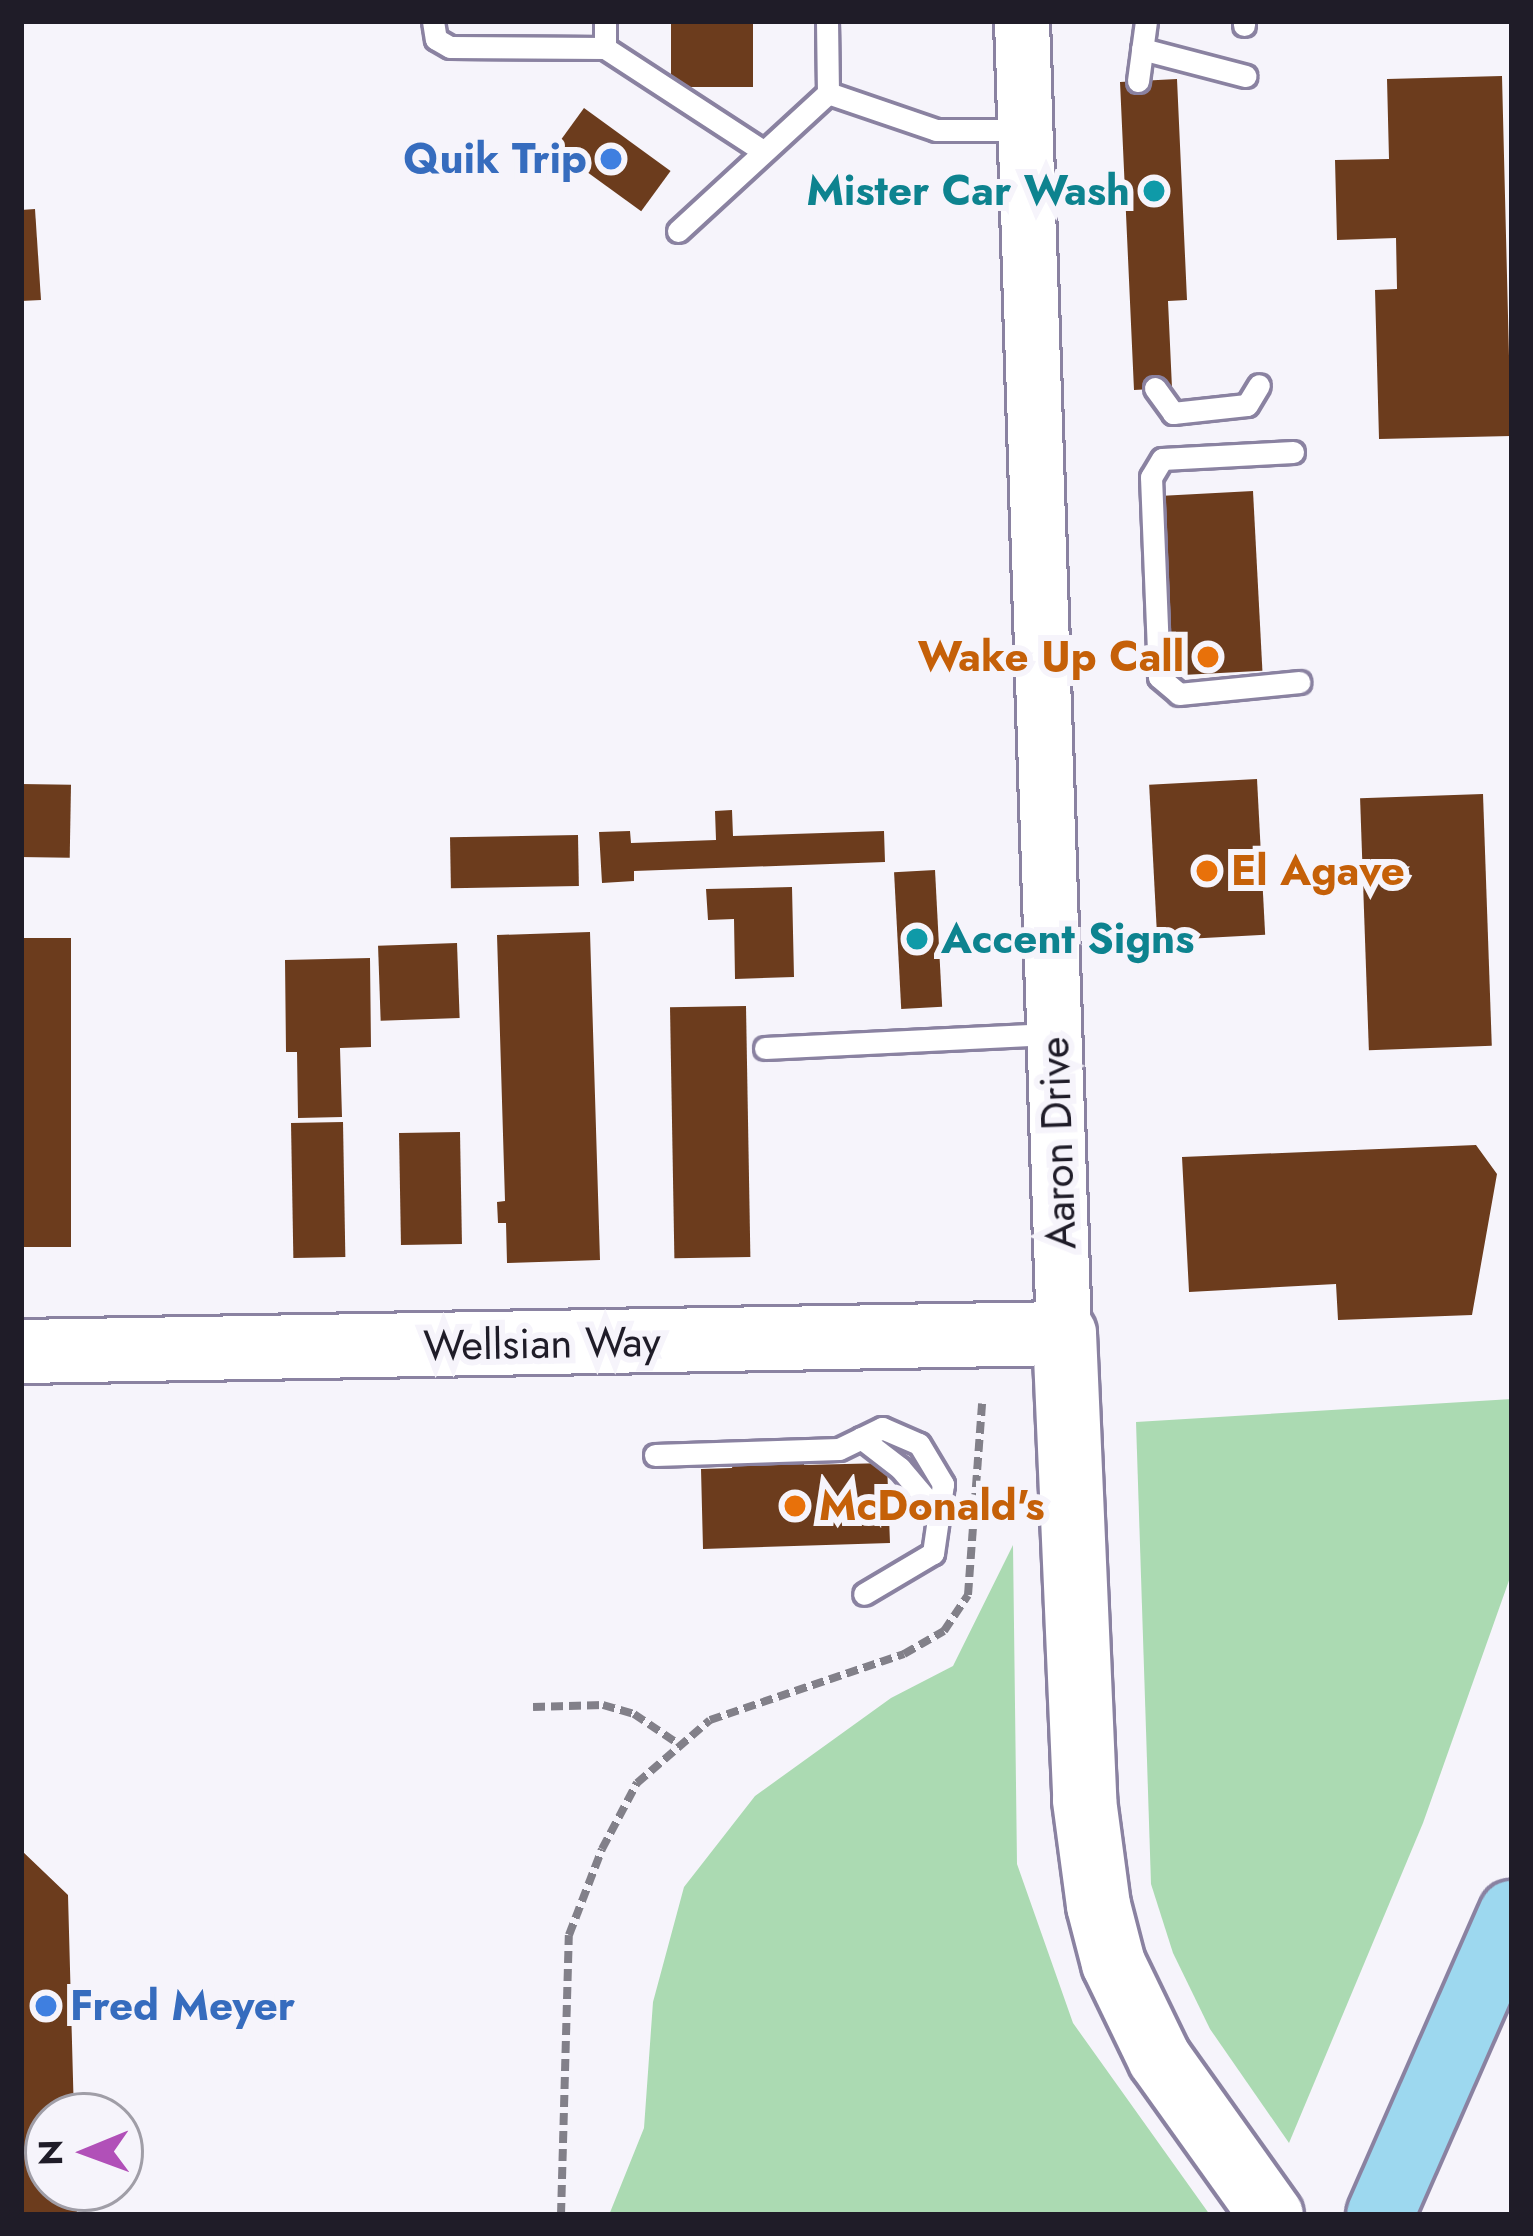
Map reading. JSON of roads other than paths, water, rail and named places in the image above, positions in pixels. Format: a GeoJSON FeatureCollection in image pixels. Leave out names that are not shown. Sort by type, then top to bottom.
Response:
{"type":"FeatureCollection","features":[{"type":"Feature","properties":{"kind":"highway"},"geometry":{"type":"LineString","coordinates":[[1380,2215],[1512,1914]]}},
{"type":"Feature","properties":{"kind":"highway"},"geometry":{"type":"LineString","coordinates":[[1354,2215],[1461,2033]]}},
{"type":"Feature","properties":{"kind":"main road","name":"Wellsian Way"},"geometry":{"type":"LineString","coordinates":[[21,1352],[1064,1333]]}},
{"type":"Feature","properties":{"kind":"main road","name":"Aaron Drive"},"geometry":{"type":"LineString","coordinates":[[1064,1333],[1084,1800],[1098,1905],[1143,2027],[1232,2165],[1271,2215]]}},
{"type":"Feature","properties":{"kind":"street","name":"Aaron Drive"},"geometry":{"type":"LineString","coordinates":[[1022,21],[1064,1333]]}},
{"type":"Feature","properties":{"kind":"lane"},"geometry":{"type":"LineString","coordinates":[[433,21],[436,39],[450,47],[605,48],[764,151]]}},
{"type":"Feature","properties":{"kind":"lane"},"geometry":{"type":"LineString","coordinates":[[605,21],[605,48]]}},
{"type":"Feature","properties":{"kind":"lane"},"geometry":{"type":"LineString","coordinates":[[827,21],[829,94]]}},
{"type":"Feature","properties":{"kind":"lane"},"geometry":{"type":"LineString","coordinates":[[1138,81],[1146,21]]}},
{"type":"Feature","properties":{"kind":"lane"},"geometry":{"type":"LineString","coordinates":[[1142,49],[1246,76]]}},
{"type":"Feature","properties":{"kind":"lane"},"geometry":{"type":"LineString","coordinates":[[829,94],[937,130],[1025,130]]}},
{"type":"Feature","properties":{"kind":"lane"},"geometry":{"type":"LineString","coordinates":[[678,231],[829,94]]}},
{"type":"Feature","properties":{"kind":"lane"},"geometry":{"type":"LineString","coordinates":[[1155,388],[1173,412],[1247,405],[1259,385]]}},
{"type":"Feature","properties":{"kind":"lane"},"geometry":{"type":"LineString","coordinates":[[1293,452],[1162,459],[1151,477],[1160,677],[1179,694],[1299,682]]}},
{"type":"Feature","properties":{"kind":"lane"},"geometry":{"type":"LineString","coordinates":[[765,1048],[1055,1034]]}},
{"type":"Feature","properties":{"kind":"lane"},"geometry":{"type":"LineString","coordinates":[[655,1455],[839,1449],[882,1428],[919,1444],[943,1484],[933,1553],[864,1594]]}},
{"type":"Feature","properties":{"kind":"place","name":"Quik Trip"},"geometry":{"type":"Point","coordinates":[611,159]}},
{"type":"Feature","properties":{"kind":"place","name":"Mister Car Wash"},"geometry":{"type":"Point","coordinates":[1154,191]}},
{"type":"Feature","properties":{"kind":"place","name":"Wake Up Call"},"geometry":{"type":"Point","coordinates":[1208,657]}},
{"type":"Feature","properties":{"kind":"place","name":"El Agave"},"geometry":{"type":"Point","coordinates":[1207,871]}},
{"type":"Feature","properties":{"kind":"place","name":"Accent Signs"},"geometry":{"type":"Point","coordinates":[917,939]}},
{"type":"Feature","properties":{"kind":"place","name":"McDonald's"},"geometry":{"type":"Point","coordinates":[795,1506]}},
{"type":"Feature","properties":{"kind":"place","name":"Fred Meyer"},"geometry":{"type":"Point","coordinates":[46,2006]}}]}
